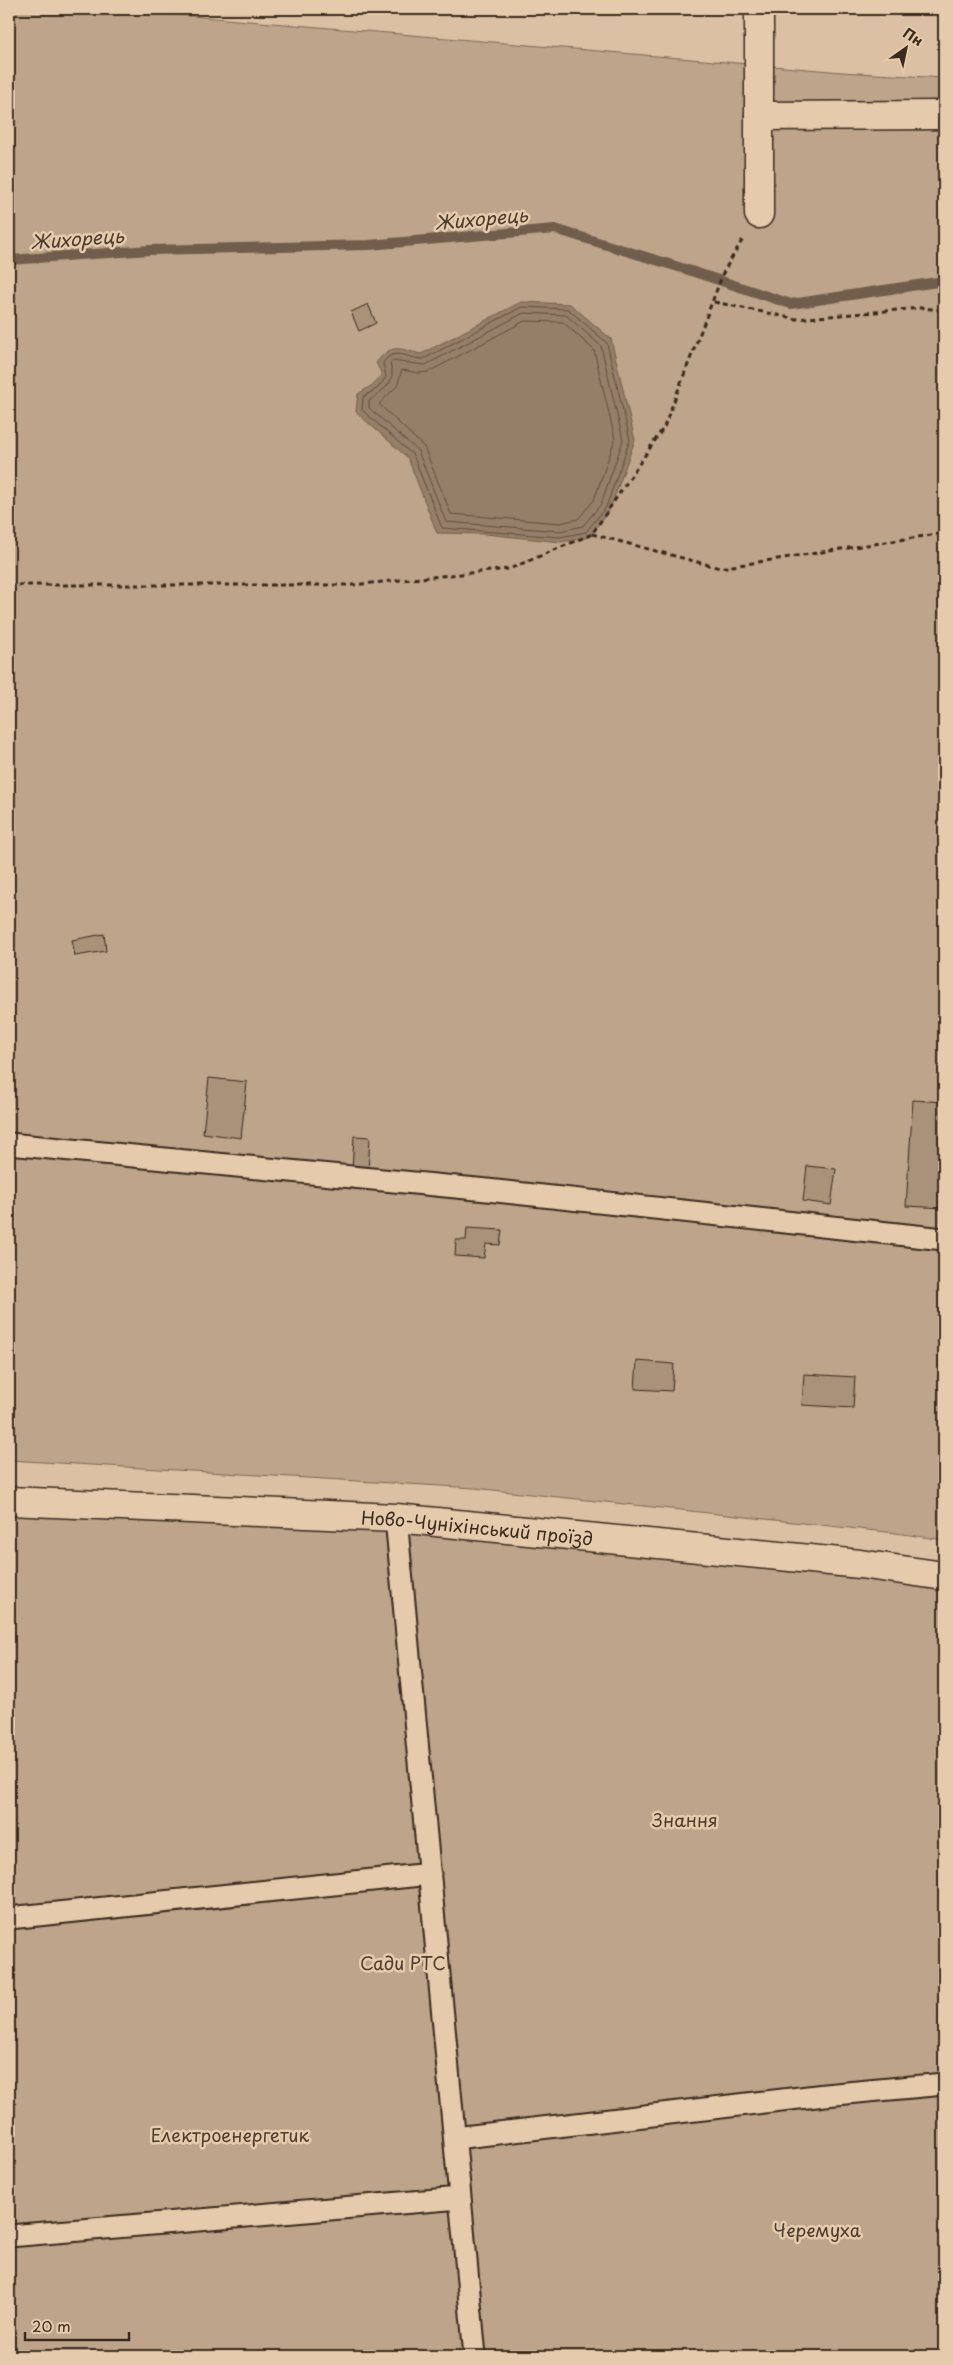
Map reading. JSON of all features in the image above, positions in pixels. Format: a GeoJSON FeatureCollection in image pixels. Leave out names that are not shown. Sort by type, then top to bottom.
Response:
{"type":"FeatureCollection","features":[{"type":"Feature","properties":{"kind":"street"},"geometry":{"type":"LineString","coordinates":[[758,214],[759,9]]}},
{"type":"Feature","properties":{"kind":"street"},"geometry":{"type":"LineString","coordinates":[[759,116],[944,115]]}},
{"type":"Feature","properties":{"kind":"street","name":"Ново-Чуніхінський проїзд"},"geometry":{"type":"LineString","coordinates":[[9,1501],[396,1518],[860,1564],[944,1576]]}},
{"type":"Feature","properties":{"kind":"lane"},"geometry":{"type":"LineString","coordinates":[[9,1144],[477,1189],[944,1239]]}},
{"type":"Feature","properties":{"kind":"lane"},"geometry":{"type":"LineString","coordinates":[[396,1518],[475,2356]]}},
{"type":"Feature","properties":{"kind":"lane"},"geometry":{"type":"LineString","coordinates":[[9,1918],[430,1874]]}},
{"type":"Feature","properties":{"kind":"lane"},"geometry":{"type":"LineString","coordinates":[[455,2138],[826,2095],[944,2084]]}},
{"type":"Feature","properties":{"kind":"lane"},"geometry":{"type":"LineString","coordinates":[[9,2236],[460,2198]]}},
{"type":"Feature","properties":{"kind":"path"},"geometry":{"type":"LineString","coordinates":[[9,585],[353,585],[509,569],[592,534],[664,427],[714,302],[724,271]]}},
{"type":"Feature","properties":{"kind":"path"},"geometry":{"type":"LineString","coordinates":[[714,302],[796,319],[920,308],[944,310]]}},
{"type":"Feature","properties":{"kind":"path"},"geometry":{"type":"LineString","coordinates":[[592,534],[720,568],[944,533]]}},
{"type":"Feature","properties":{"kind":"green space"},"geometry":{"type":"Polygon","coordinates":[[[9,9],[109,9],[842,72],[944,78],[944,1540],[896,1533],[474,1488],[9,1460],[9,9]]]}},
{"type":"Feature","properties":{"kind":"green space","name":"Сади РТС"},"geometry":{"type":"Polygon","coordinates":[[[9,1512],[396,1518],[944,1585],[944,2356],[9,2356],[9,1512]]]}},
{"type":"Feature","properties":{"kind":"water"},"geometry":{"type":"Polygon","coordinates":[[[521,302],[570,304],[611,339],[635,440],[610,509],[589,537],[561,542],[486,534],[437,533],[408,458],[356,412],[358,394],[374,384],[382,374],[376,363],[387,352],[401,349],[421,354],[521,302]]]}},
{"type":"Feature","properties":{"kind":"building"},"geometry":{"type":"Polygon","coordinates":[[[368,304],[376,323],[359,331],[351,312],[368,304]]]}},
{"type":"Feature","properties":{"kind":"building"},"geometry":{"type":"Polygon","coordinates":[[[104,934],[106,951],[75,956],[72,940],[104,934]]]}},
{"type":"Feature","properties":{"kind":"building"},"geometry":{"type":"Polygon","coordinates":[[[209,1078],[247,1082],[241,1138],[203,1133],[209,1078]]]}},
{"type":"Feature","properties":{"kind":"building"},"geometry":{"type":"Polygon","coordinates":[[[913,1100],[944,1102],[944,1208],[906,1206],[913,1100]]]}},
{"type":"Feature","properties":{"kind":"building"},"geometry":{"type":"Polygon","coordinates":[[[354,1136],[370,1137],[368,1172],[352,1171],[354,1136]]]}},
{"type":"Feature","properties":{"kind":"building"},"geometry":{"type":"Polygon","coordinates":[[[807,1166],[836,1169],[831,1205],[803,1201],[807,1166]]]}},
{"type":"Feature","properties":{"kind":"building"},"geometry":{"type":"Polygon","coordinates":[[[467,1228],[502,1230],[500,1245],[486,1244],[484,1258],[455,1256],[456,1240],[466,1240],[467,1228]]]}},
{"type":"Feature","properties":{"kind":"building"},"geometry":{"type":"Polygon","coordinates":[[[637,1361],[674,1364],[672,1391],[635,1389],[637,1361]]]}},
{"type":"Feature","properties":{"kind":"building"},"geometry":{"type":"Polygon","coordinates":[[[804,1374],[855,1377],[853,1408],[802,1405],[804,1374]]]}},
{"type":"Feature","properties":{"kind":"waterway","name":"Жихорець"},"geometry":{"type":"LineString","coordinates":[[9,260],[150,250],[369,245],[555,229],[791,304],[944,281]]}},
{"type":"Feature","properties":{"kind":"park label","name":"Знання"},"geometry":{"type":"Point","coordinates":[685,1819]}},
{"type":"Feature","properties":{"kind":"park label","name":"Електроенергетик"},"geometry":{"type":"Point","coordinates":[230,2134]}},
{"type":"Feature","properties":{"kind":"park label","name":"Черемуха"},"geometry":{"type":"Point","coordinates":[817,2229]}}]}
